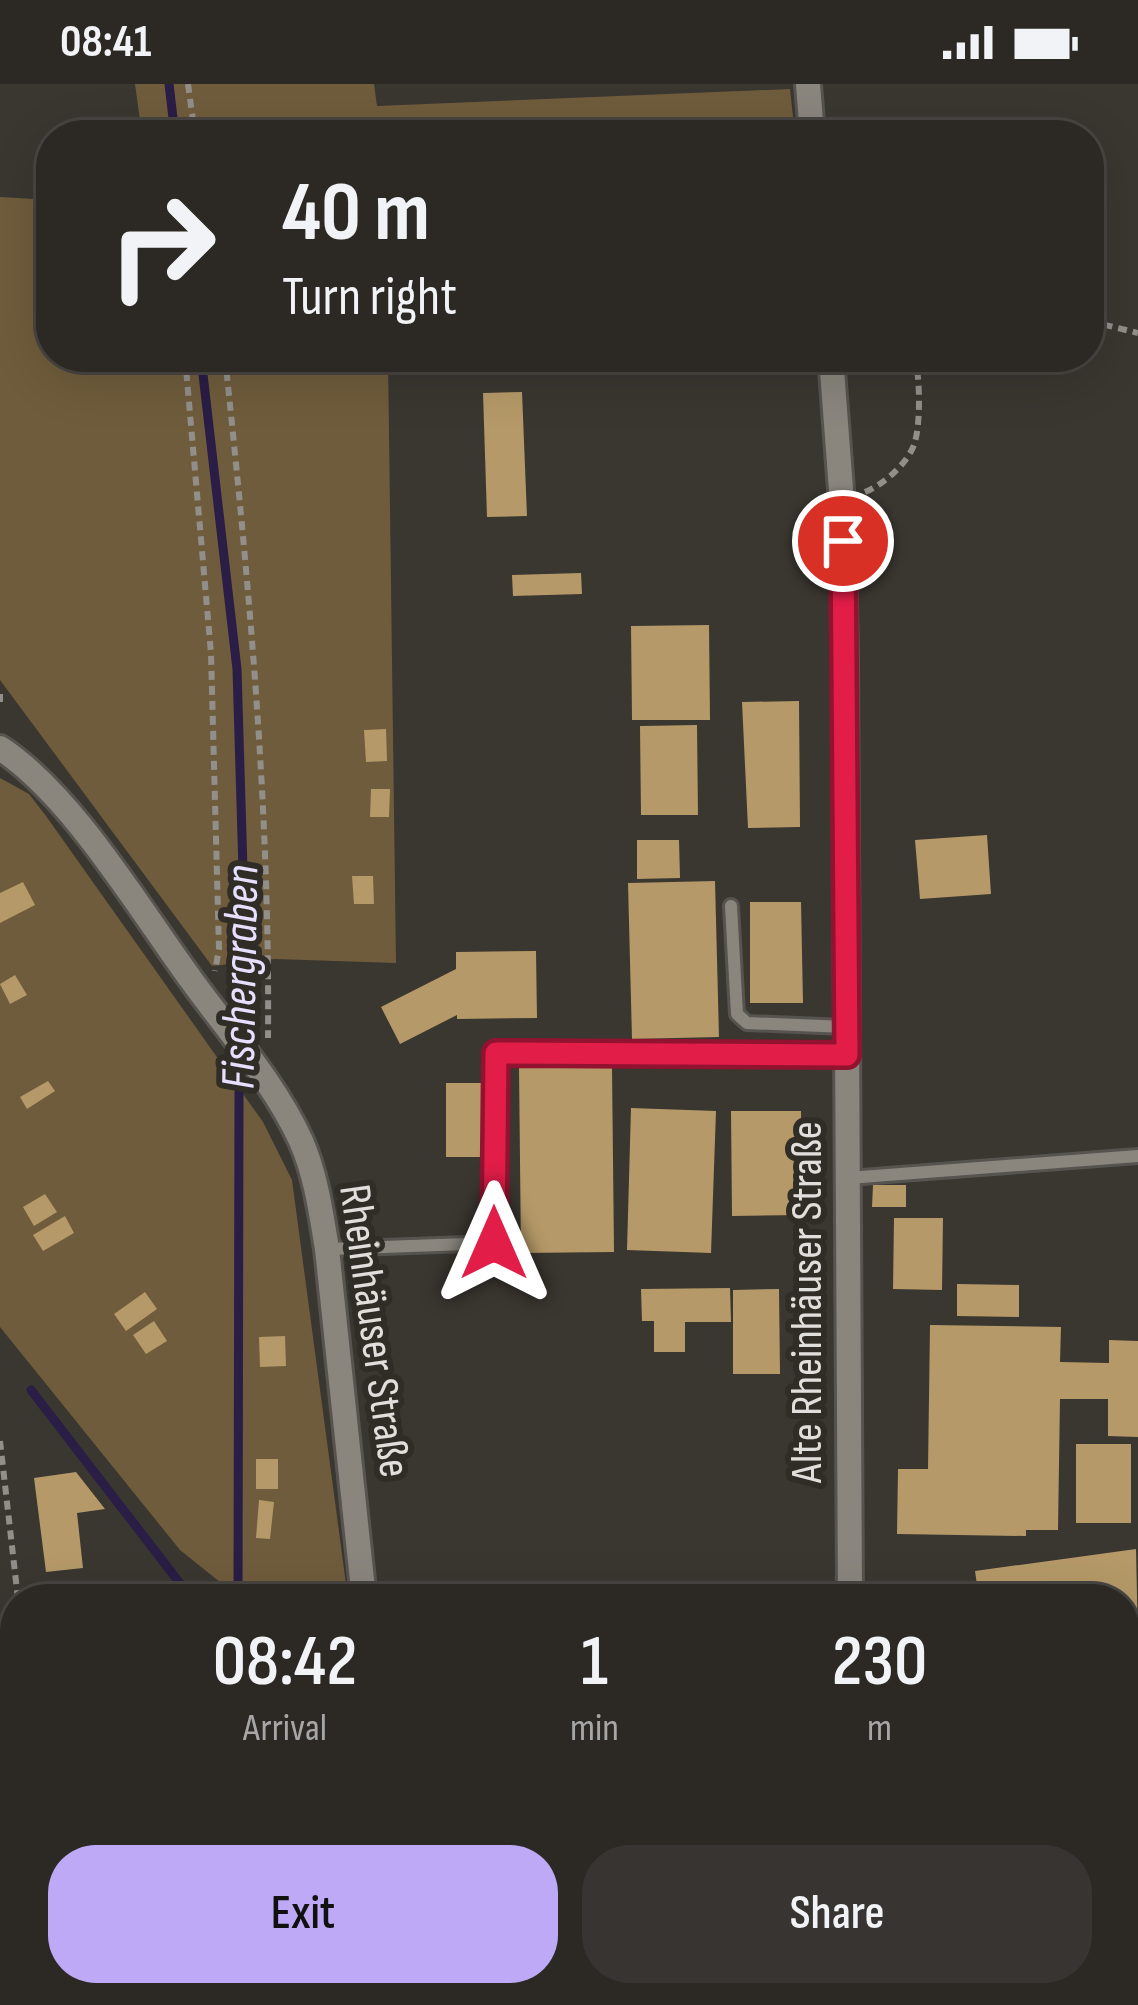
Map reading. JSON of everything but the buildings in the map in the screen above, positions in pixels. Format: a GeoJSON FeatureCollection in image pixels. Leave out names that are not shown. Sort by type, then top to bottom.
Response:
{"type":"FeatureCollection","features":[{"type":"Feature","properties":{"kind":"street"},"geometry":{"type":"LineString","coordinates":[[808,84],[811,120]]}},
{"type":"Feature","properties":{"kind":"street","name":"Alte Rheinhäuser Straße"},"geometry":{"type":"LineString","coordinates":[[832,372],[842,503],[850,1584]]}},
{"type":"Feature","properties":{"kind":"street","name":"Rheinhäuser Straße"},"geometry":{"type":"LineString","coordinates":[[0,748],[50,788],[261,1077],[303,1145],[327,1249],[362,1584]]}},
{"type":"Feature","properties":{"kind":"lane"},"geometry":{"type":"LineString","coordinates":[[731,906],[737,1014],[746,1023],[847,1027]]}},
{"type":"Feature","properties":{"kind":"lane"},"geometry":{"type":"LineString","coordinates":[[327,1249],[494,1243],[496,1053],[847,1055]]}},
{"type":"Feature","properties":{"kind":"lane"},"geometry":{"type":"LineString","coordinates":[[848,1178],[1138,1156]]}},
{"type":"Feature","properties":{"kind":"path"},"geometry":{"type":"LineString","coordinates":[[188,84],[193,120]]}},
{"type":"Feature","properties":{"kind":"path"},"geometry":{"type":"LineString","coordinates":[[1104,324],[1138,332]]}},
{"type":"Feature","properties":{"kind":"path"},"geometry":{"type":"LineString","coordinates":[[186,372],[212,653],[219,949],[213,1010]]}},
{"type":"Feature","properties":{"kind":"path"},"geometry":{"type":"LineString","coordinates":[[227,372],[246,559],[270,910],[261,1077]]}},
{"type":"Feature","properties":{"kind":"path"},"geometry":{"type":"LineString","coordinates":[[842,503],[884,484],[914,446],[919,372]]}},
{"type":"Feature","properties":{"kind":"path"},"geometry":{"type":"LineString","coordinates":[[0,1442],[16,1584]]}},
{"type":"Feature","properties":{"kind":"shaded area"},"geometry":{"type":"Polygon","coordinates":[[[135,84],[374,84],[377,106],[790,89],[793,120],[140,120],[135,84]]]}},
{"type":"Feature","properties":{"kind":"shaded area"},"geometry":{"type":"Polygon","coordinates":[[[0,197],[36,199],[36,372],[388,372],[396,963],[275,959],[212,966],[0,680],[0,197]]]}},
{"type":"Feature","properties":{"kind":"shaded area"},"geometry":{"type":"Polygon","coordinates":[[[0,778],[29,794],[46,816],[263,1122],[292,1180],[346,1584],[222,1584],[180,1550],[0,1327],[0,778]]]}},
{"type":"Feature","properties":{"kind":"waterway","name":"Fischergraben"},"geometry":{"type":"LineString","coordinates":[[169,84],[173,120]]}},
{"type":"Feature","properties":{"kind":"waterway","name":"Fischergraben"},"geometry":{"type":"LineString","coordinates":[[203,372],[237,669],[247,1004],[244,1039]]}},
{"type":"Feature","properties":{"kind":"waterway","name":"Fischergraben"},"geometry":{"type":"LineString","coordinates":[[238,1584],[239,1094],[243,1056]]}},
{"type":"Feature","properties":{"kind":"waterway"},"geometry":{"type":"LineString","coordinates":[[31,1390],[180,1584]]}},
{"type":"Feature","properties":{"kind":"route"},"geometry":{"type":"LineString","coordinates":[[494,1243],[496,1053],[847,1055],[843,541]]}}]}
